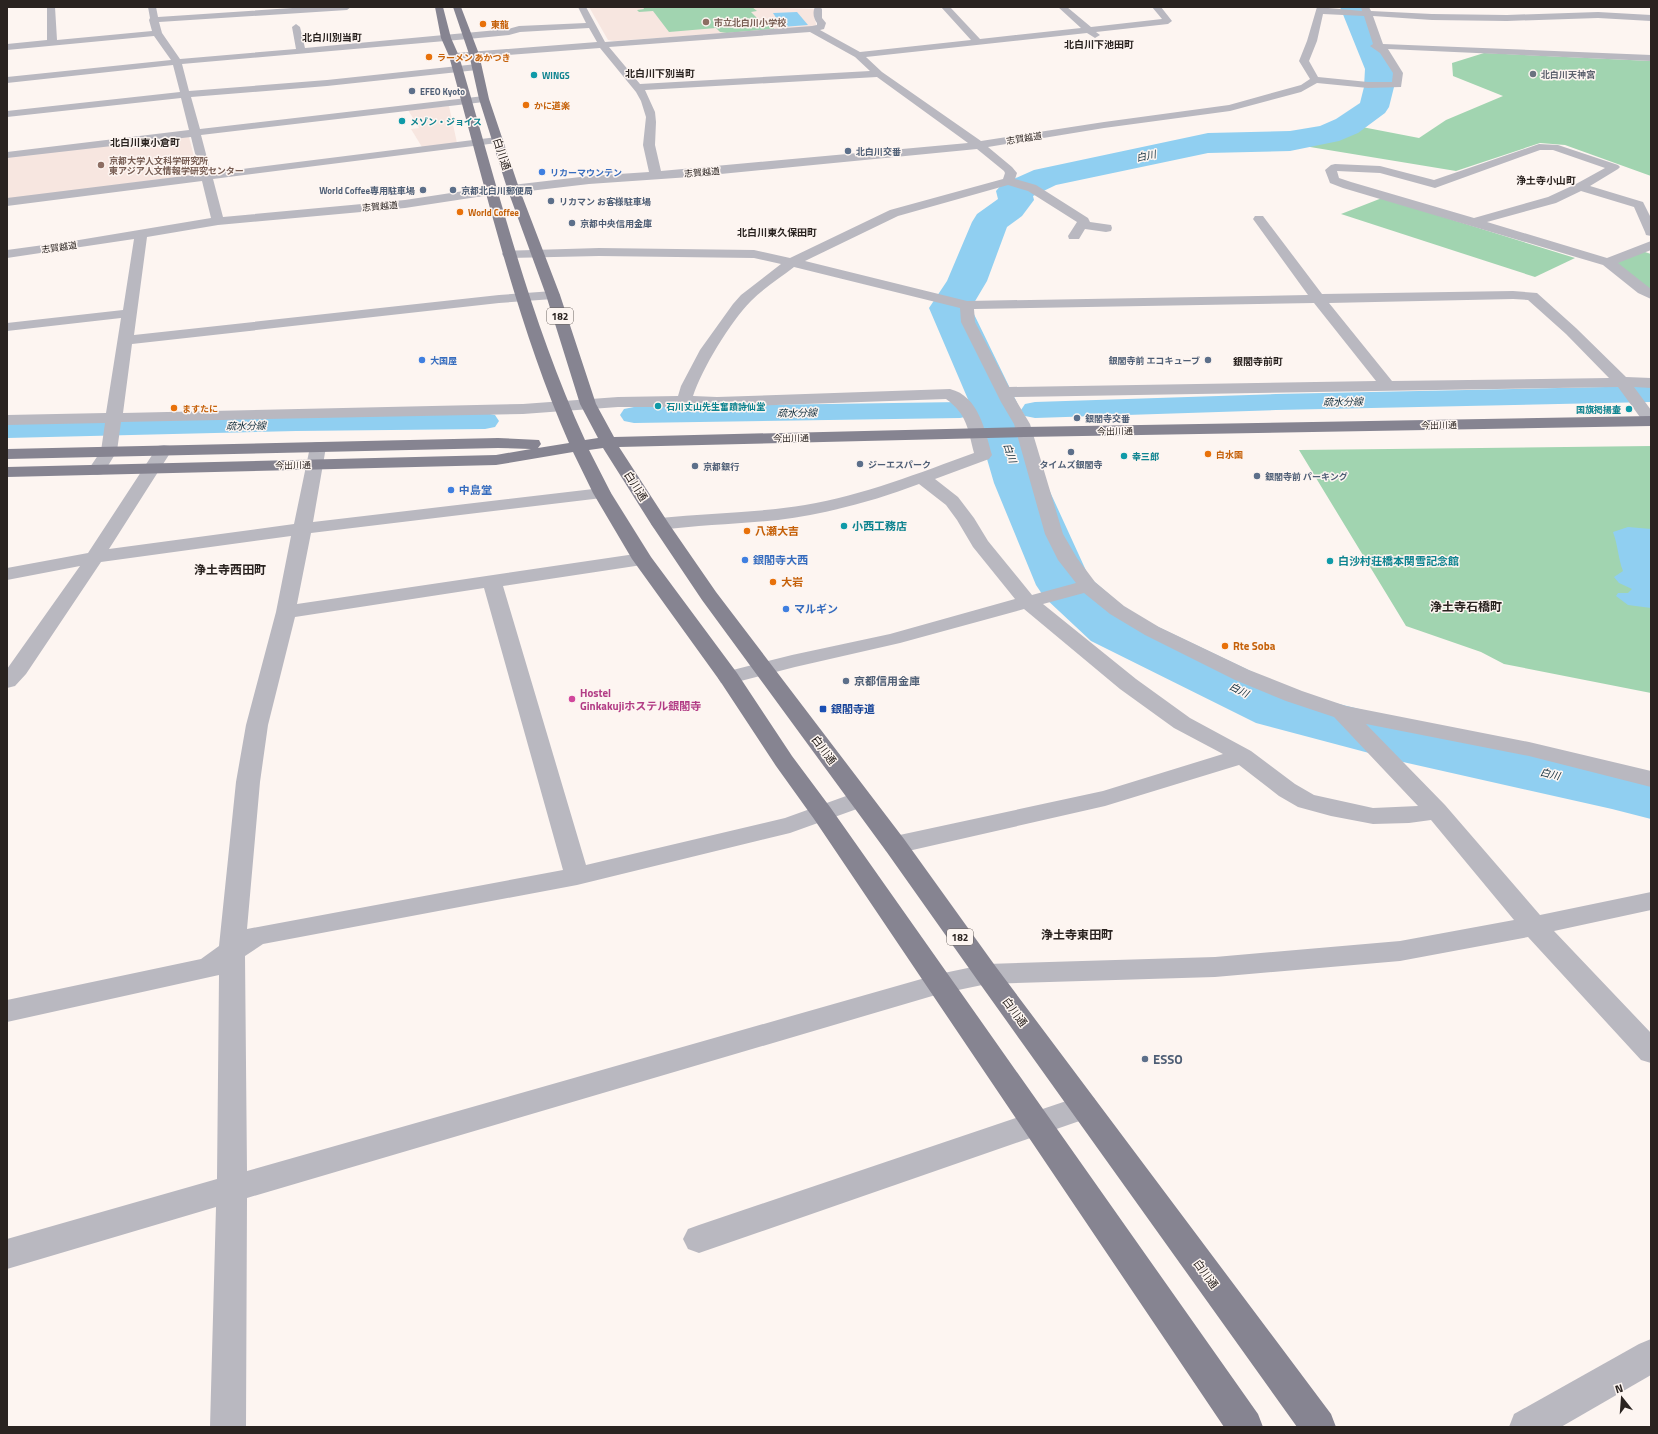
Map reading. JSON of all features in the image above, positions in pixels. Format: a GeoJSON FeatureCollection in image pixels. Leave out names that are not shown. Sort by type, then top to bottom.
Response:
{"type":"FeatureCollection","features":[{"type":"Feature","properties":{"kind":"main road","name":"白川通"},"geometry":{"type":"LineString","coordinates":[[439,7],[446,38],[458,69],[522,296],[561,406],[602,493],[642,559],[729,678],[784,761],[822,813],[1245,1427]]}},
{"type":"Feature","properties":{"kind":"main road","name":"白川通"},"geometry":{"type":"LineString","coordinates":[[457,7],[474,54],[484,99],[513,188],[553,295],[588,404],[608,442],[660,524],[709,596],[895,845],[987,974],[1318,1427]]}},
{"type":"Feature","properties":{"kind":"main road","name":"今出川通"},"geometry":{"type":"LineString","coordinates":[[7,454],[109,450],[164,450],[316,456],[496,460],[608,442],[1019,432],[1651,421]]}},
{"type":"Feature","properties":{"kind":"main road","name":"今出川通"},"geometry":{"type":"LineString","coordinates":[[7,472],[152,468],[316,456]]}},
{"type":"Feature","properties":{"kind":"street"},"geometry":{"type":"LineString","coordinates":[[51,7],[52,43]]}},
{"type":"Feature","properties":{"kind":"street"},"geometry":{"type":"LineString","coordinates":[[152,7],[153,20],[157,33],[177,62],[218,221]]}},
{"type":"Feature","properties":{"kind":"street"},"geometry":{"type":"LineString","coordinates":[[153,20],[347,7]]}},
{"type":"Feature","properties":{"kind":"street"},"geometry":{"type":"LineString","coordinates":[[582,7],[602,44],[633,83],[638,87],[648,105],[651,121],[648,136],[652,162],[656,175]]}},
{"type":"Feature","properties":{"kind":"street"},"geometry":{"type":"LineString","coordinates":[[945,7],[977,41]]}},
{"type":"Feature","properties":{"kind":"street"},"geometry":{"type":"LineString","coordinates":[[1062,7],[1103,42]]}},
{"type":"Feature","properties":{"kind":"street"},"geometry":{"type":"LineString","coordinates":[[858,55],[1168,21],[1156,7]]}},
{"type":"Feature","properties":{"kind":"street"},"geometry":{"type":"LineString","coordinates":[[454,56],[812,29],[820,27],[822,23],[818,18],[818,9]]}},
{"type":"Feature","properties":{"kind":"street"},"geometry":{"type":"LineString","coordinates":[[1377,47],[1384,51],[1398,73],[1397,85],[1368,85],[1314,80],[1304,62],[1306,51],[1311,43],[1320,9],[1345,12],[1365,11],[1432,17],[1498,18],[1598,14],[1651,18]]}},
{"type":"Feature","properties":{"kind":"street"},"geometry":{"type":"LineString","coordinates":[[1475,9],[1498,18]]}},
{"type":"Feature","properties":{"kind":"street"},"geometry":{"type":"LineString","coordinates":[[1365,11],[1376,36],[1377,47]]}},
{"type":"Feature","properties":{"kind":"street"},"geometry":{"type":"LineString","coordinates":[[7,80],[177,62],[509,32],[519,29],[592,25]]}},
{"type":"Feature","properties":{"kind":"street"},"geometry":{"type":"LineString","coordinates":[[296,27],[301,52]]}},
{"type":"Feature","properties":{"kind":"street"},"geometry":{"type":"LineString","coordinates":[[812,29],[858,55],[879,74],[979,145],[1008,168],[1011,173],[1011,182]]}},
{"type":"Feature","properties":{"kind":"street"},"geometry":{"type":"LineString","coordinates":[[7,47],[157,33]]}},
{"type":"Feature","properties":{"kind":"street"},"geometry":{"type":"LineString","coordinates":[[1377,47],[1651,58]]}},
{"type":"Feature","properties":{"kind":"street"},"geometry":{"type":"LineString","coordinates":[[7,114],[186,94],[327,83],[477,67]]}},
{"type":"Feature","properties":{"kind":"street"},"geometry":{"type":"LineString","coordinates":[[638,87],[879,74]]}},
{"type":"Feature","properties":{"kind":"street","name":"志賀越道"},"geometry":{"type":"LineString","coordinates":[[7,254],[218,221],[405,204],[513,188],[589,180],[979,145],[1104,125],[1230,108],[1297,90],[1305,87],[1314,80]]}},
{"type":"Feature","properties":{"kind":"street"},"geometry":{"type":"LineString","coordinates":[[7,155],[484,99]]}},
{"type":"Feature","properties":{"kind":"street"},"geometry":{"type":"LineString","coordinates":[[7,202],[497,140]]}},
{"type":"Feature","properties":{"kind":"street"},"geometry":{"type":"LineString","coordinates":[[1474,222],[1552,200],[1580,187],[1614,167],[1554,147],[1539,147],[1435,184],[1380,170],[1335,168],[1331,170],[1334,180],[1347,185],[1608,262],[1648,291]]}},
{"type":"Feature","properties":{"kind":"street"},"geometry":{"type":"LineString","coordinates":[[684,401],[689,386],[708,350],[746,298],[792,262],[894,213],[1011,182],[1032,188],[1084,221],[1074,236]]}},
{"type":"Feature","properties":{"kind":"street"},"geometry":{"type":"LineString","coordinates":[[1580,187],[1639,205],[1651,232]]}},
{"type":"Feature","properties":{"kind":"street"},"geometry":{"type":"LineString","coordinates":[[1259,219],[1318,298],[1388,386]]}},
{"type":"Feature","properties":{"kind":"street"},"geometry":{"type":"LineString","coordinates":[[1082,225],[1106,228]]}},
{"type":"Feature","properties":{"kind":"street"},"geometry":{"type":"LineString","coordinates":[[96,470],[109,450],[141,234]]}},
{"type":"Feature","properties":{"kind":"street"},"geometry":{"type":"LineString","coordinates":[[1608,262],[1651,245]]}},
{"type":"Feature","properties":{"kind":"street"},"geometry":{"type":"LineString","coordinates":[[509,254],[598,252],[754,254],[963,304],[1513,294],[1532,296],[1571,331],[1629,391],[1651,421]]}},
{"type":"Feature","properties":{"kind":"street"},"geometry":{"type":"LineString","coordinates":[[126,340],[522,296],[553,295]]}},
{"type":"Feature","properties":{"kind":"street"},"geometry":{"type":"LineString","coordinates":[[963,304],[968,322],[1022,424],[1019,432],[1054,534],[1068,560],[1087,587],[1117,610],[1152,631],[1242,674],[1347,717],[1529,749],[1651,778]]}},
{"type":"Feature","properties":{"kind":"street"},"geometry":{"type":"LineString","coordinates":[[7,327],[130,313]]}},
{"type":"Feature","properties":{"kind":"street"},"geometry":{"type":"LineString","coordinates":[[1004,392],[1388,386],[1629,391],[1651,382]]}},
{"type":"Feature","properties":{"kind":"street"},"geometry":{"type":"LineString","coordinates":[[7,420],[113,424],[523,409],[588,404],[684,401],[717,402],[950,394],[962,403],[985,433],[983,455],[922,478],[854,499],[780,514],[660,524]]}},
{"type":"Feature","properties":{"kind":"street"},"geometry":{"type":"LineString","coordinates":[[7,681],[19,669],[95,557],[164,450]]}},
{"type":"Feature","properties":{"kind":"street"},"geometry":{"type":"LineString","coordinates":[[228,1427],[232,1189],[232,951],[248,782],[254,742],[286,612],[316,456]]}},
{"type":"Feature","properties":{"kind":"street"},"geometry":{"type":"LineString","coordinates":[[922,478],[952,501],[965,518],[980,543],[1012,584],[1029,602],[1128,684],[1182,723],[1243,756],[1287,790],[1306,801],[1331,808],[1373,816],[1409,816],[1437,811]]}},
{"type":"Feature","properties":{"kind":"street"},"geometry":{"type":"LineString","coordinates":[[7,574],[95,557],[301,529],[602,493]]}},
{"type":"Feature","properties":{"kind":"street"},"geometry":{"type":"LineString","coordinates":[[286,612],[642,559]]}},
{"type":"Feature","properties":{"kind":"street"},"geometry":{"type":"LineString","coordinates":[[492,581],[519,670],[535,733],[577,876]]}},
{"type":"Feature","properties":{"kind":"street"},"geometry":{"type":"LineString","coordinates":[[729,678],[901,637],[1087,587]]}},
{"type":"Feature","properties":{"kind":"street"},"geometry":{"type":"LineString","coordinates":[[1347,717],[1437,811],[1534,926],[1651,1052]]}},
{"type":"Feature","properties":{"kind":"street"},"geometry":{"type":"LineString","coordinates":[[895,845],[1105,798],[1243,756]]}},
{"type":"Feature","properties":{"kind":"street"},"geometry":{"type":"LineString","coordinates":[[7,1011],[210,968],[232,951],[256,936],[577,876],[790,825],[860,799]]}},
{"type":"Feature","properties":{"kind":"street"},"geometry":{"type":"LineString","coordinates":[[7,1254],[939,984],[987,974],[1216,967],[1400,951],[1534,926],[1651,901]]}},
{"type":"Feature","properties":{"kind":"street"},"geometry":{"type":"LineString","coordinates":[[699,1239],[1084,1107]]}},
{"type":"Feature","properties":{"kind":"street"},"geometry":{"type":"LineString","coordinates":[[1527,1427],[1651,1356]]}},
{"type":"Feature","properties":{"kind":"shaded area","name":"市立北白川小学校"},"geometry":{"type":"Polygon","coordinates":[[[589,7],[755,7],[815,9],[814,17],[817,27],[614,41],[608,40],[589,7]]]}},
{"type":"Feature","properties":{"kind":"shaded area"},"geometry":{"type":"Polygon","coordinates":[[[449,106],[457,143],[422,147],[411,129],[419,128],[408,110],[449,106]]]}},
{"type":"Feature","properties":{"kind":"shaded area","name":"京都大学人文科学研究所 東アジア人文情報学研究センター"},"geometry":{"type":"Polygon","coordinates":[[[189,137],[198,172],[194,175],[7,199],[7,157],[189,137]]]}},
{"type":"Feature","properties":{"kind":"green space"},"geometry":{"type":"Polygon","coordinates":[[[643,7],[752,7],[757,11],[751,12],[759,20],[768,20],[774,29],[727,33],[720,32],[716,28],[669,32],[653,11],[639,12],[637,10],[644,9],[643,7]]]}},
{"type":"Feature","properties":{"kind":"green space"},"geometry":{"type":"Polygon","coordinates":[[[1484,53],[1651,61],[1651,176],[1565,145],[1540,143],[1456,171],[1304,146],[1362,127],[1419,138],[1446,120],[1503,96],[1453,76],[1452,63],[1484,53]]]}},
{"type":"Feature","properties":{"kind":"green space"},"geometry":{"type":"Polygon","coordinates":[[[1382,198],[1575,258],[1535,277],[1341,214],[1382,198]]]}},
{"type":"Feature","properties":{"kind":"green space"},"geometry":{"type":"Polygon","coordinates":[[[1639,250],[1651,254],[1651,289],[1643,290],[1608,262],[1639,250]]]}},
{"type":"Feature","properties":{"kind":"green space","name":"白沙村荘橋本関雪記念館"},"geometry":{"type":"Polygon","coordinates":[[[1651,446],[1651,693],[1504,664],[1481,652],[1406,626],[1299,450],[1651,446]]]}},
{"type":"Feature","properties":{"kind":"water"},"geometry":{"type":"Polygon","coordinates":[[[797,12],[808,25],[782,27],[773,13],[797,12]]]}},
{"type":"Feature","properties":{"kind":"water"},"geometry":{"type":"Polygon","coordinates":[[[1628,527],[1651,529],[1651,608],[1628,605],[1616,596],[1618,593],[1628,593],[1632,589],[1619,583],[1614,577],[1623,571],[1613,532],[1628,527]]]}},
{"type":"Feature","properties":{"kind":"waterway","name":"白川"},"geometry":{"type":"LineString","coordinates":[[1353,7],[1379,69],[1379,87],[1374,107],[1347,126],[1328,134],[1290,141],[1208,143],[1046,177],[1014,191],[1016,200],[1009,208],[990,222],[967,281],[950,308],[997,411],[1020,483],[1064,585],[1112,628],[1278,709],[1403,741],[1612,786],[1651,796]]}},
{"type":"Feature","properties":{"kind":"waterway","name":"疏水分線"},"geometry":{"type":"LineString","coordinates":[[1035,410],[1276,402],[1651,394]]}},
{"type":"Feature","properties":{"kind":"waterway","name":"疏水分線"},"geometry":{"type":"LineString","coordinates":[[634,415],[960,410]]}},
{"type":"Feature","properties":{"kind":"waterway","name":"疏水分線"},"geometry":{"type":"LineString","coordinates":[[7,430],[296,423],[485,421]]}},
{"type":"Feature","properties":{"kind":"place","name":"市立北白川小学校"},"geometry":{"type":"Point","coordinates":[706,22]}},
{"type":"Feature","properties":{"kind":"place","name":"東龍"},"geometry":{"type":"Point","coordinates":[483,24]}},
{"type":"Feature","properties":{"kind":"place","name":"ラーメン あかつき"},"geometry":{"type":"Point","coordinates":[429,57]}},
{"type":"Feature","properties":{"kind":"place","name":"北白川天神宮"},"geometry":{"type":"Point","coordinates":[1533,74]}},
{"type":"Feature","properties":{"kind":"place","name":"WINGS"},"geometry":{"type":"Point","coordinates":[534,75]}},
{"type":"Feature","properties":{"kind":"place","name":"EFEO Kyoto"},"geometry":{"type":"Point","coordinates":[412,91]}},
{"type":"Feature","properties":{"kind":"place","name":"かに道楽"},"geometry":{"type":"Point","coordinates":[526,105]}},
{"type":"Feature","properties":{"kind":"place","name":"メゾン・ジョイス"},"geometry":{"type":"Point","coordinates":[402,121]}},
{"type":"Feature","properties":{"kind":"place","name":"北白川交番"},"geometry":{"type":"Point","coordinates":[848,151]}},
{"type":"Feature","properties":{"kind":"place","name":"京都大学人文科学研究所 東アジア人文情報学研究センター"},"geometry":{"type":"Point","coordinates":[101,165]}},
{"type":"Feature","properties":{"kind":"place","name":"リカーマウンテン"},"geometry":{"type":"Point","coordinates":[542,172]}},
{"type":"Feature","properties":{"kind":"place","name":"World Coffee専用駐車場"},"geometry":{"type":"Point","coordinates":[423,190]}},
{"type":"Feature","properties":{"kind":"place","name":"京都北白川郵便局"},"geometry":{"type":"Point","coordinates":[453,190]}},
{"type":"Feature","properties":{"kind":"place","name":"リカマン お客様駐車場"},"geometry":{"type":"Point","coordinates":[551,201]}},
{"type":"Feature","properties":{"kind":"place","name":"World Coffee"},"geometry":{"type":"Point","coordinates":[460,212]}},
{"type":"Feature","properties":{"kind":"place","name":"京都中央信用金庫"},"geometry":{"type":"Point","coordinates":[572,223]}},
{"type":"Feature","properties":{"kind":"place","name":"大国屋"},"geometry":{"type":"Point","coordinates":[422,360]}},
{"type":"Feature","properties":{"kind":"place","name":"銀閣寺前 エコキューブ"},"geometry":{"type":"Point","coordinates":[1208,360]}},
{"type":"Feature","properties":{"kind":"place","name":"石川丈山先生奮蹟詩仙堂"},"geometry":{"type":"Point","coordinates":[658,406]}},
{"type":"Feature","properties":{"kind":"place","name":"ますたに"},"geometry":{"type":"Point","coordinates":[174,408]}},
{"type":"Feature","properties":{"kind":"place","name":"国旗掲揚壷"},"geometry":{"type":"Point","coordinates":[1629,409]}},
{"type":"Feature","properties":{"kind":"place","name":"銀閣寺交番"},"geometry":{"type":"Point","coordinates":[1077,418]}},
{"type":"Feature","properties":{"kind":"place","name":"タイムズ銀閣寺"},"geometry":{"type":"Point","coordinates":[1071,452]}},
{"type":"Feature","properties":{"kind":"place","name":"白水園"},"geometry":{"type":"Point","coordinates":[1208,454]}},
{"type":"Feature","properties":{"kind":"place","name":"幸三郎"},"geometry":{"type":"Point","coordinates":[1124,456]}},
{"type":"Feature","properties":{"kind":"place","name":"ジーエスパーク"},"geometry":{"type":"Point","coordinates":[860,464]}},
{"type":"Feature","properties":{"kind":"place","name":"京都銀行"},"geometry":{"type":"Point","coordinates":[695,466]}},
{"type":"Feature","properties":{"kind":"place","name":"銀閣寺前 パーキング"},"geometry":{"type":"Point","coordinates":[1257,476]}},
{"type":"Feature","properties":{"kind":"place","name":"中島堂"},"geometry":{"type":"Point","coordinates":[451,490]}},
{"type":"Feature","properties":{"kind":"place","name":"小西工務店"},"geometry":{"type":"Point","coordinates":[844,526]}},
{"type":"Feature","properties":{"kind":"place","name":"八瀬大吉"},"geometry":{"type":"Point","coordinates":[747,531]}},
{"type":"Feature","properties":{"kind":"place","name":"銀閣寺大西"},"geometry":{"type":"Point","coordinates":[745,560]}},
{"type":"Feature","properties":{"kind":"place","name":"白沙村荘橋本関雪記念館"},"geometry":{"type":"Point","coordinates":[1330,561]}},
{"type":"Feature","properties":{"kind":"place","name":"大岩"},"geometry":{"type":"Point","coordinates":[773,582]}},
{"type":"Feature","properties":{"kind":"place","name":"マルギン"},"geometry":{"type":"Point","coordinates":[786,609]}},
{"type":"Feature","properties":{"kind":"place","name":"Rte Soba"},"geometry":{"type":"Point","coordinates":[1225,646]}},
{"type":"Feature","properties":{"kind":"place","name":"京都信用金庫"},"geometry":{"type":"Point","coordinates":[846,681]}},
{"type":"Feature","properties":{"kind":"place","name":"Hostel Ginkakujiホステル銀閣寺"},"geometry":{"type":"Point","coordinates":[572,699]}},
{"type":"Feature","properties":{"kind":"place","name":"銀閣寺道"},"geometry":{"type":"Point","coordinates":[823,709]}},
{"type":"Feature","properties":{"kind":"place","name":"ESSO"},"geometry":{"type":"Point","coordinates":[1145,1059]}},
{"type":"Feature","properties":{"kind":"district","name":"北白川別当町"},"geometry":{"type":"Point","coordinates":[332,37]}},
{"type":"Feature","properties":{"kind":"district","name":"北白川下池田町"},"geometry":{"type":"Point","coordinates":[1099,44]}},
{"type":"Feature","properties":{"kind":"district","name":"北白川下別当町"},"geometry":{"type":"Point","coordinates":[660,73]}},
{"type":"Feature","properties":{"kind":"district","name":"北白川東小倉町"},"geometry":{"type":"Point","coordinates":[145,142]}},
{"type":"Feature","properties":{"kind":"district","name":"浄土寺小山町"},"geometry":{"type":"Point","coordinates":[1546,180]}},
{"type":"Feature","properties":{"kind":"district","name":"北白川東久保田町"},"geometry":{"type":"Point","coordinates":[777,232]}},
{"type":"Feature","properties":{"kind":"district","name":"銀閣寺前町"},"geometry":{"type":"Point","coordinates":[1258,361]}},
{"type":"Feature","properties":{"kind":"district","name":"浄土寺西田町"},"geometry":{"type":"Point","coordinates":[230,569]}},
{"type":"Feature","properties":{"kind":"district","name":"浄土寺石橋町"},"geometry":{"type":"Point","coordinates":[1466,606]}},
{"type":"Feature","properties":{"kind":"district","name":"浄土寺東田町"},"geometry":{"type":"Point","coordinates":[1077,934]}}]}
